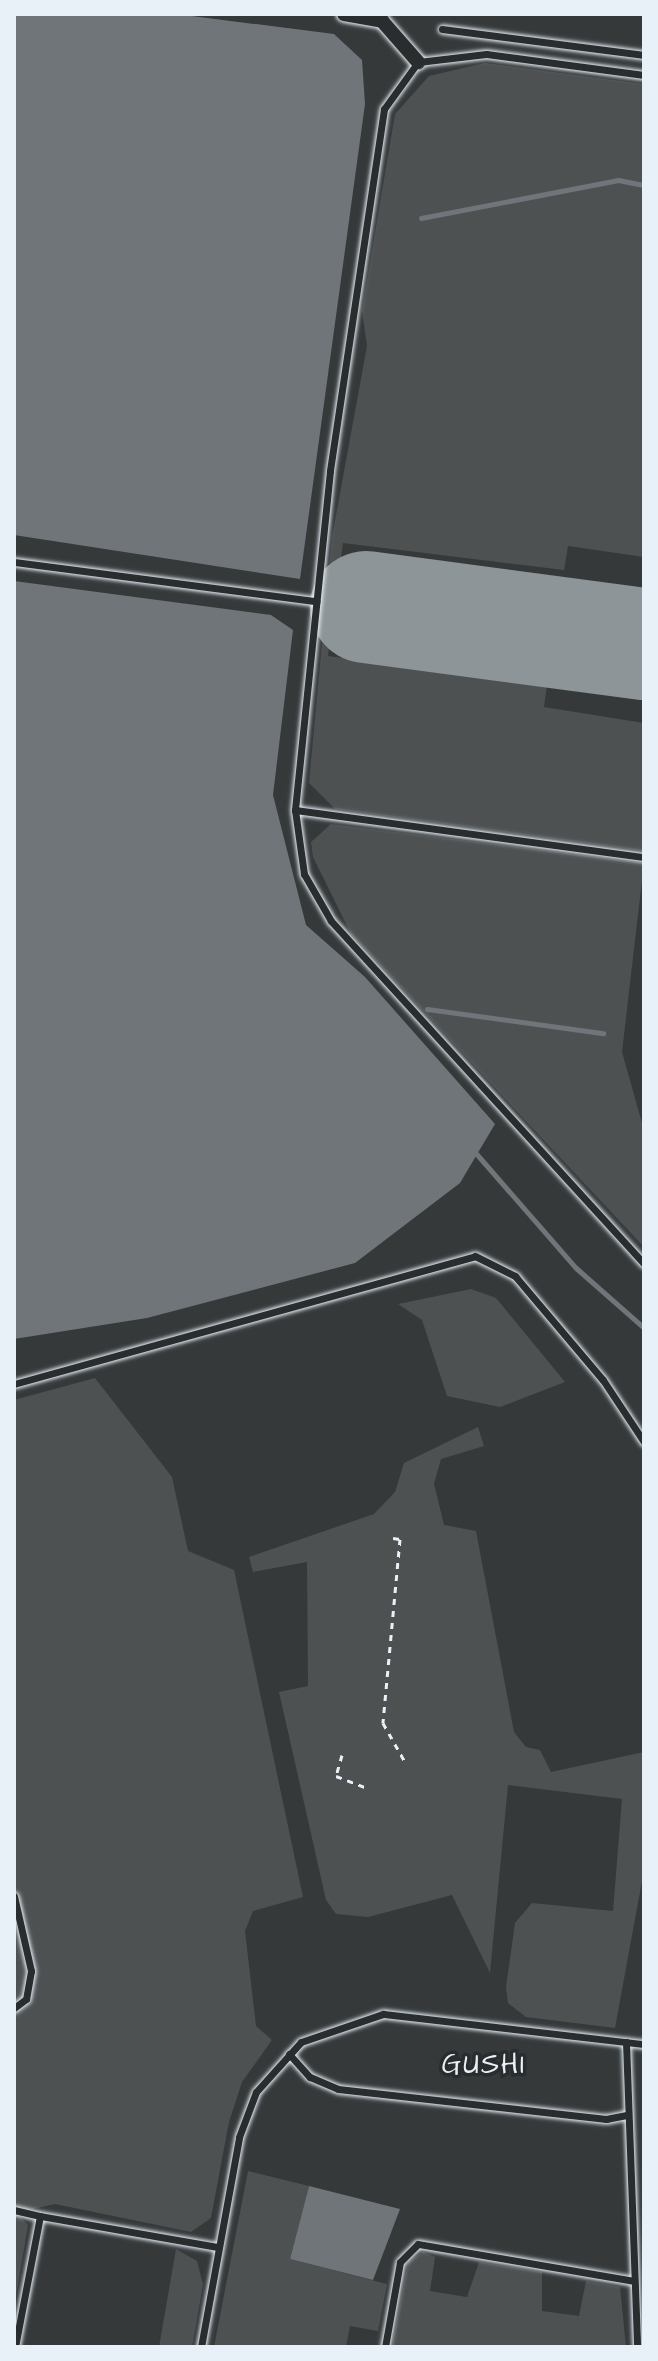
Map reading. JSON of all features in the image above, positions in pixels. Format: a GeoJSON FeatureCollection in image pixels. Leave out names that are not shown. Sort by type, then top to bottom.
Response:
{"type":"FeatureCollection","features":[{"type":"Feature","properties":{"kind":"street"},"geometry":{"type":"LineString","coordinates":[[344,14],[382,21],[418,62]]}},
{"type":"Feature","properties":{"kind":"lane"},"geometry":{"type":"LineString","coordinates":[[442,29],[644,55]]}},
{"type":"Feature","properties":{"kind":"lane"},"geometry":{"type":"LineString","coordinates":[[644,75],[486,54],[418,62],[384,109],[316,601],[295,810],[304,874],[331,921],[644,1264]]}},
{"type":"Feature","properties":{"kind":"lane"},"geometry":{"type":"LineString","coordinates":[[14,562],[316,601]]}},
{"type":"Feature","properties":{"kind":"lane"},"geometry":{"type":"LineString","coordinates":[[295,810],[644,857]]}},
{"type":"Feature","properties":{"kind":"lane"},"geometry":{"type":"LineString","coordinates":[[14,1384],[475,1256],[515,1276],[603,1380],[644,1442]]}},
{"type":"Feature","properties":{"kind":"lane"},"geometry":{"type":"LineString","coordinates":[[14,1896],[31,1971],[26,1999],[14,2008]]}},
{"type":"Feature","properties":{"kind":"lane"},"geometry":{"type":"LineString","coordinates":[[201,2347],[239,2137],[256,2092],[289,2054],[339,2024],[383,2014],[644,2044]]}},
{"type":"Feature","properties":{"kind":"lane"},"geometry":{"type":"LineString","coordinates":[[626,2042],[637,2347]]}},
{"type":"Feature","properties":{"kind":"lane"},"geometry":{"type":"LineString","coordinates":[[289,2054],[310,2077],[338,2089],[606,2119],[627,2115]]}},
{"type":"Feature","properties":{"kind":"lane"},"geometry":{"type":"LineString","coordinates":[[14,2210],[218,2247]]}},
{"type":"Feature","properties":{"kind":"lane"},"geometry":{"type":"LineString","coordinates":[[15,2347],[40,2216]]}},
{"type":"Feature","properties":{"kind":"lane"},"geometry":{"type":"LineString","coordinates":[[385,2347],[400,2262],[418,2244],[634,2281]]}},
{"type":"Feature","properties":{"kind":"path"},"geometry":{"type":"LineString","coordinates":[[393,1538],[400,1539],[383,1723],[404,1760]]}},
{"type":"Feature","properties":{"kind":"path"},"geometry":{"type":"LineString","coordinates":[[342,1755],[336,1776],[365,1787]]}},
{"type":"Feature","properties":{"kind":"shaded area"},"geometry":{"type":"Polygon","coordinates":[[[14,14],[176,14],[334,34],[362,60],[365,104],[300,579],[14,535],[14,14]]]}},
{"type":"Feature","properties":{"kind":"shaded area"},"geometry":{"type":"Polygon","coordinates":[[[485,63],[644,84],[644,557],[568,546],[564,570],[343,543],[328,656],[547,685],[544,707],[644,723],[644,851],[335,809],[309,783],[332,537],[367,346],[362,311],[395,114],[429,76],[485,63]]]}},
{"type":"Feature","properties":{"kind":"shaded area"},"geometry":{"type":"Polygon","coordinates":[[[14,581],[271,615],[293,630],[273,795],[306,925],[365,977],[495,1124],[460,1183],[355,1263],[147,1318],[14,1339],[14,581]]]}},
{"type":"Feature","properties":{"kind":"shaded area"},"geometry":{"type":"Polygon","coordinates":[[[331,824],[644,863],[622,1052],[644,1130],[644,1247],[351,934],[313,857],[311,842],[331,824]]]}},
{"type":"Feature","properties":{"kind":"shaded area"},"geometry":{"type":"Polygon","coordinates":[[[471,1289],[496,1298],[565,1382],[500,1407],[447,1396],[422,1320],[398,1304],[471,1289]]]}},
{"type":"Feature","properties":{"kind":"shaded area"},"geometry":{"type":"Polygon","coordinates":[[[95,1378],[172,1477],[188,1551],[234,1570],[303,1897],[253,1911],[245,1931],[256,2026],[272,2040],[242,2082],[229,2122],[211,2218],[191,2232],[55,2204],[16,2213],[28,2225],[14,2307],[14,1400],[95,1378]]]}},
{"type":"Feature","properties":{"kind":"shaded area"},"geometry":{"type":"Polygon","coordinates":[[[478,1427],[484,1446],[441,1459],[434,1484],[444,1525],[476,1531],[514,1732],[526,1747],[540,1750],[551,1772],[644,1752],[644,1870],[615,2028],[526,2017],[508,2003],[506,1987],[515,1923],[532,1903],[613,1911],[622,1799],[508,1785],[490,1973],[452,1895],[368,1917],[336,1914],[326,1900],[279,1692],[308,1686],[307,1562],[253,1572],[249,1557],[374,1514],[395,1492],[404,1463],[478,1427]]]}},
{"type":"Feature","properties":{"kind":"shaded area"},"geometry":{"type":"Polygon","coordinates":[[[248,2171],[309,2186],[290,2259],[387,2284],[378,2331],[350,2326],[346,2347],[214,2347],[248,2171]]]}},
{"type":"Feature","properties":{"kind":"shaded area"},"geometry":{"type":"Polygon","coordinates":[[[309,2186],[400,2209],[373,2280],[290,2259],[309,2186]]]}},
{"type":"Feature","properties":{"kind":"shaded area"},"geometry":{"type":"Polygon","coordinates":[[[176,2249],[197,2261],[203,2284],[192,2347],[159,2347],[176,2249]]]}},
{"type":"Feature","properties":{"kind":"shaded area"},"geometry":{"type":"Polygon","coordinates":[[[423,2252],[435,2257],[430,2291],[467,2297],[479,2262],[542,2272],[542,2311],[579,2316],[586,2281],[620,2287],[626,2347],[392,2347],[408,2262],[423,2252]]]}},
{"type":"Feature","properties":{"kind":"waterway"},"geometry":{"type":"LineString","coordinates":[[421,218],[618,180],[644,185]]}},
{"type":"Feature","properties":{"kind":"waterway"},"geometry":{"type":"LineString","coordinates":[[427,1009],[603,1033]]}},
{"type":"Feature","properties":{"kind":"waterway"},"geometry":{"type":"LineString","coordinates":[[473,1150],[576,1268],[644,1328]]}},
{"type":"Feature","properties":{"kind":"runway"},"geometry":{"type":"LineString","coordinates":[[366,607],[644,644]]}},
{"type":"Feature","properties":{"kind":"district","name":"GUSHI"},"geometry":{"type":"Point","coordinates":[484,2065]}}]}
